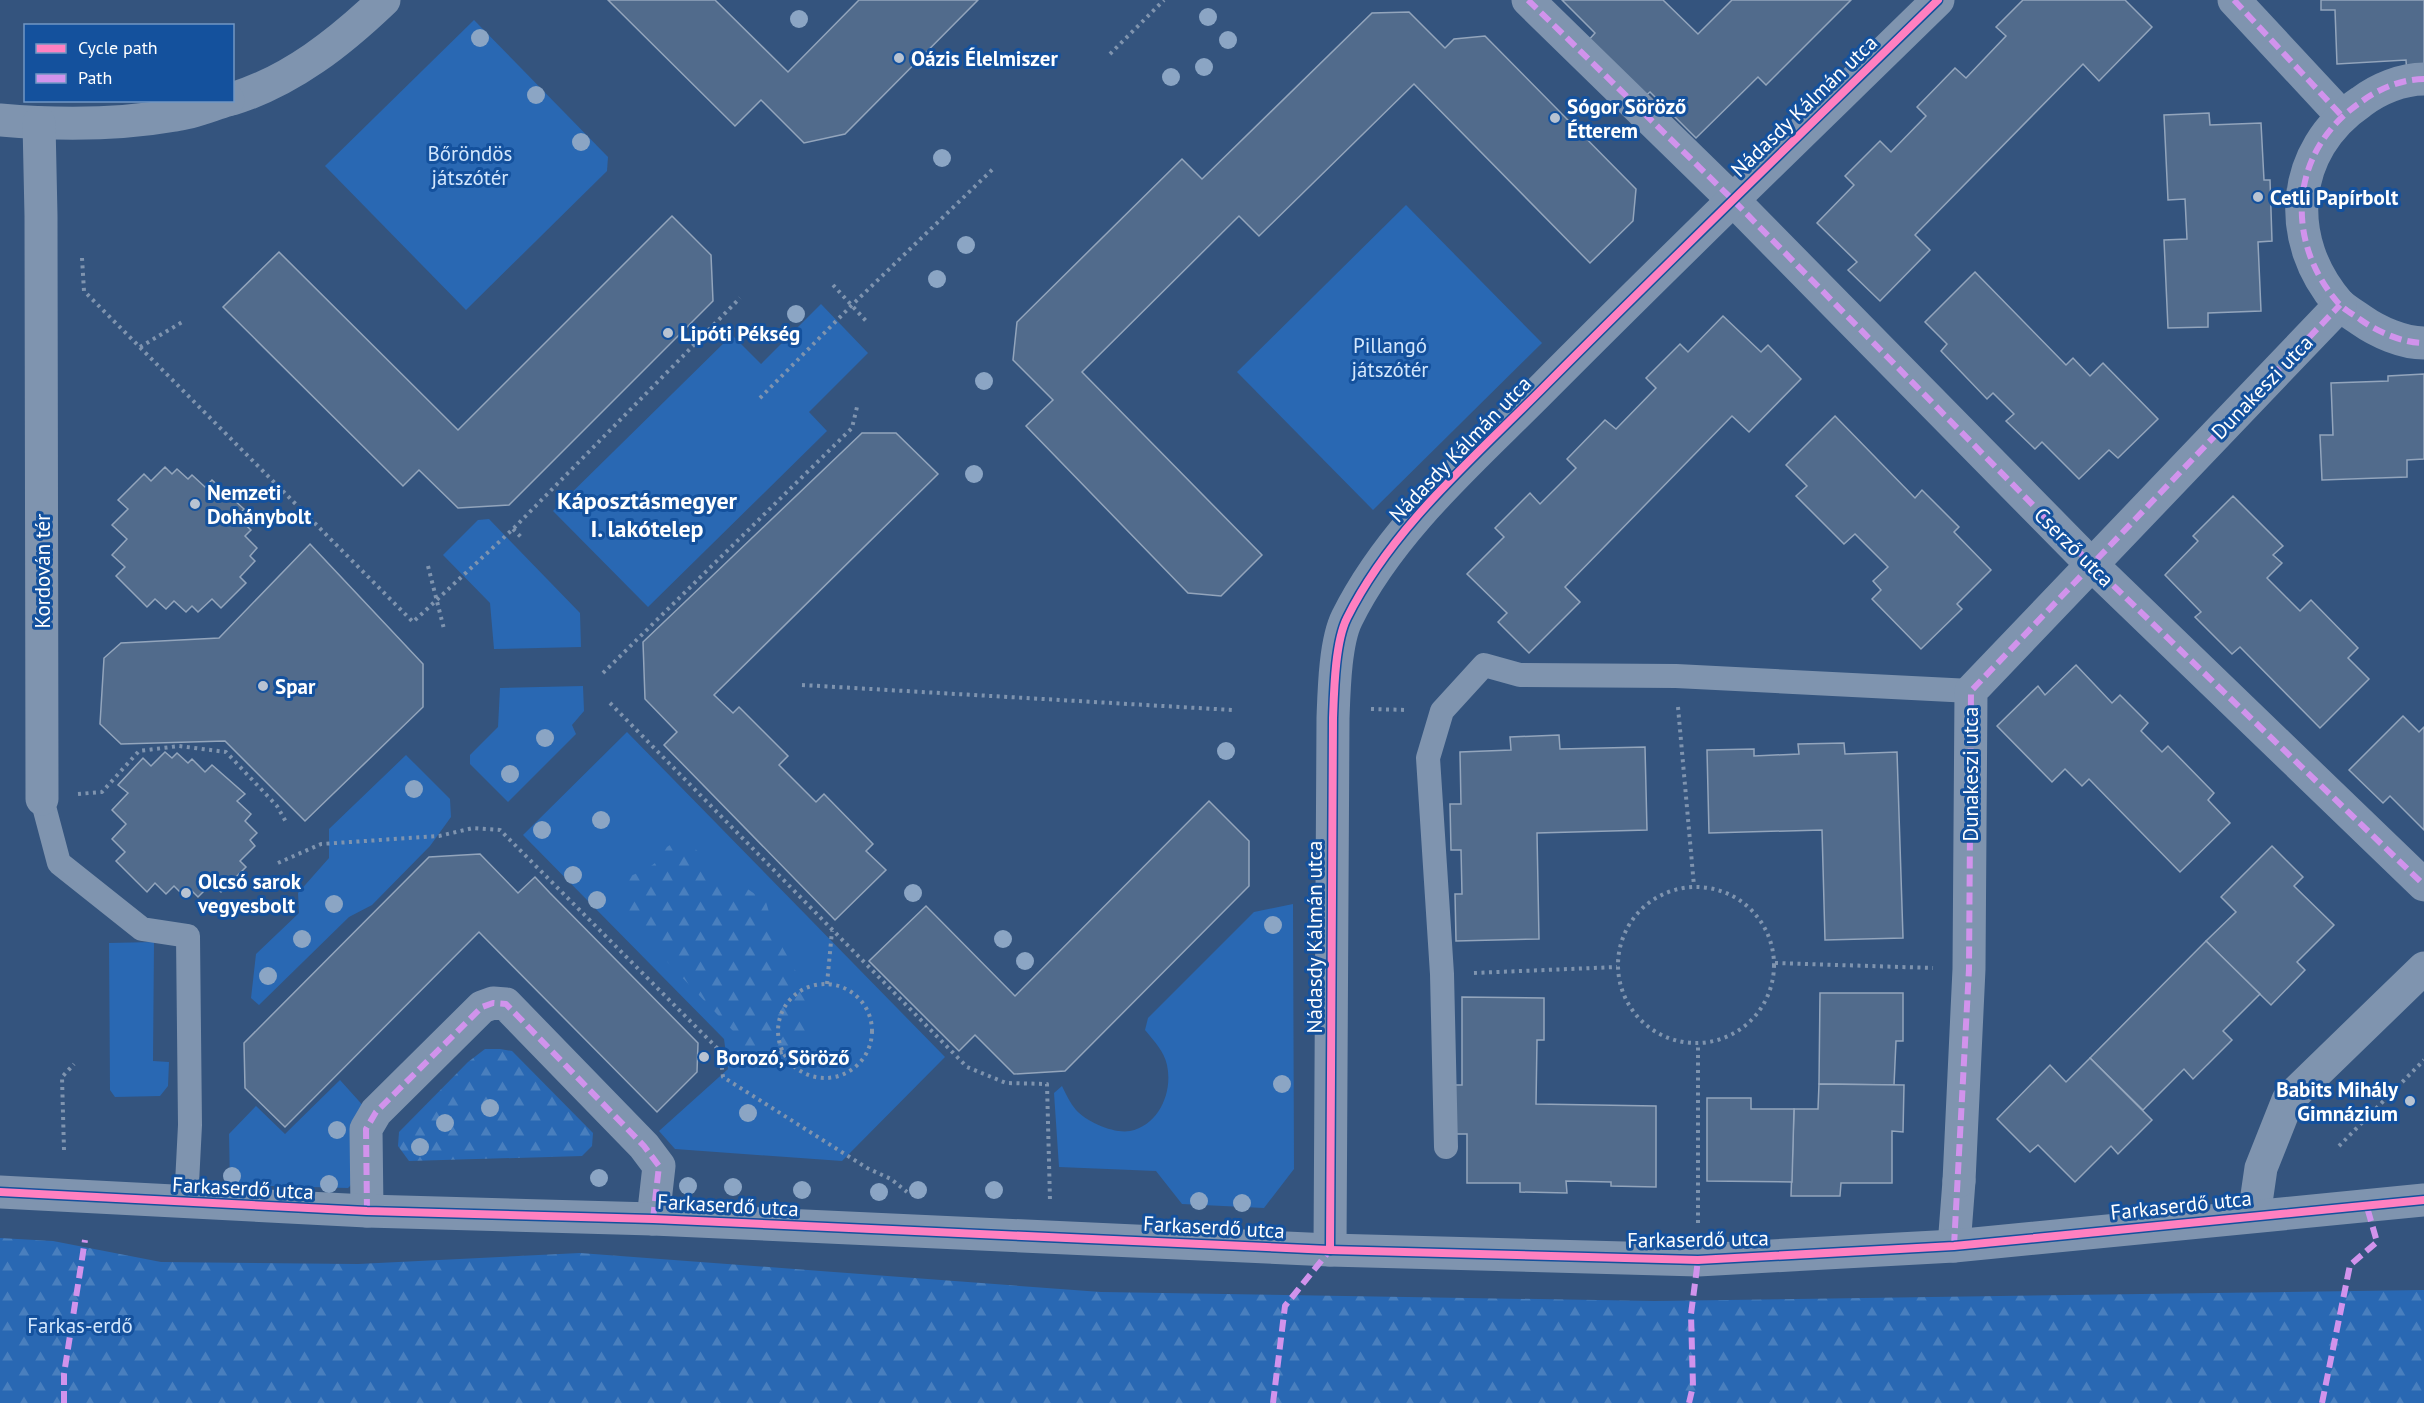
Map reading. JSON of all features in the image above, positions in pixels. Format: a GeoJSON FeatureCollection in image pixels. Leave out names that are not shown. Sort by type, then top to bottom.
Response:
{"type":"FeatureCollection","features":[{"type":"Feature","properties":{"kind":"street"},"geometry":{"type":"LineString","coordinates":[[234,98],[282,80],[328,49],[384,0]]}},
{"type":"Feature","properties":{"kind":"street","name":"Cserző utca"},"geometry":{"type":"LineString","coordinates":[[1528,0],[1732,200],[2092,565],[2424,885]]}},
{"type":"Feature","properties":{"kind":"street","name":"Nádasdy Kálmán utca"},"geometry":{"type":"LineString","coordinates":[[1330,1250],[1334,674],[1345,620],[1376,570],[1405,531],[1598,332],[1938,0]]}},
{"type":"Feature","properties":{"kind":"street"},"geometry":{"type":"LineString","coordinates":[[2234,0],[2341,115]]}},
{"type":"Feature","properties":{"kind":"street"},"geometry":{"type":"LineString","coordinates":[[2424,79],[2415,79],[2376,91],[2341,115],[2316,148],[2302,189],[2302,231],[2315,271],[2340,305],[2375,330],[2415,343],[2424,343]]}},
{"type":"Feature","properties":{"kind":"street"},"geometry":{"type":"LineString","coordinates":[[0,120],[39,123],[99,123],[176,115],[223,102]]}},
{"type":"Feature","properties":{"kind":"street","name":"Kordován tér"},"geometry":{"type":"LineString","coordinates":[[39,123],[42,799]]}},
{"type":"Feature","properties":{"kind":"street","name":"Dunakeszi utca"},"geometry":{"type":"LineString","coordinates":[[1954,1246],[1969,969],[1971,691],[2340,305]]}},
{"type":"Feature","properties":{"kind":"street"},"geometry":{"type":"LineString","coordinates":[[2254,1216],[2261,1168],[2288,1101],[2424,968]]}},
{"type":"Feature","properties":{"kind":"street"},"geometry":{"type":"LineString","coordinates":[[367,1211],[366,1129],[376,1112],[482,1006],[493,1003],[506,1004],[644,1146],[659,1166],[653,1219]]}},
{"type":"Feature","properties":{"kind":"street","name":"Farkaserdő utca"},"geometry":{"type":"LineString","coordinates":[[0,1192],[367,1211],[653,1219],[1330,1250],[1698,1260],[1954,1246],[2424,1200]]}},
{"type":"Feature","properties":{"kind":"lane"},"geometry":{"type":"LineString","coordinates":[[1446,1147],[1442,974],[1428,758],[1442,711],[1484,665],[1520,675],[1676,676],[1971,691]]}},
{"type":"Feature","properties":{"kind":"lane","name":"Kordován tér"},"geometry":{"type":"LineString","coordinates":[[42,799],[59,863],[142,929],[188,936],[190,1125],[186,1203]]}},
{"type":"Feature","properties":{"kind":"path"},"geometry":{"type":"LineString","coordinates":[[1110,54],[1164,0]]}},
{"type":"Feature","properties":{"kind":"path"},"geometry":{"type":"LineString","coordinates":[[760,398],[852,305],[995,167]]}},
{"type":"Feature","properties":{"kind":"path"},"geometry":{"type":"LineString","coordinates":[[82,258],[84,291],[413,622],[513,529],[740,298]]}},
{"type":"Feature","properties":{"kind":"path"},"geometry":{"type":"LineString","coordinates":[[833,285],[868,323]]}},
{"type":"Feature","properties":{"kind":"path"},"geometry":{"type":"LineString","coordinates":[[140,347],[184,321]]}},
{"type":"Feature","properties":{"kind":"path"},"geometry":{"type":"LineString","coordinates":[[603,673],[852,429],[857,407]]}},
{"type":"Feature","properties":{"kind":"path"},"geometry":{"type":"LineString","coordinates":[[513,529],[521,537]]}},
{"type":"Feature","properties":{"kind":"path"},"geometry":{"type":"LineString","coordinates":[[428,566],[444,629]]}},
{"type":"Feature","properties":{"kind":"path"},"geometry":{"type":"LineString","coordinates":[[1676,676],[1694,886]]}},
{"type":"Feature","properties":{"kind":"path"},"geometry":{"type":"LineString","coordinates":[[802,685],[1232,710]]}},
{"type":"Feature","properties":{"kind":"path"},"geometry":{"type":"LineString","coordinates":[[610,704],[967,1067],[1006,1083],[1047,1084],[1052,1237]]}},
{"type":"Feature","properties":{"kind":"path"},"geometry":{"type":"LineString","coordinates":[[1333,718],[1369,709],[1442,711]]}},
{"type":"Feature","properties":{"kind":"path"},"geometry":{"type":"LineString","coordinates":[[42,799],[102,792],[139,751],[179,746],[226,752],[277,806],[286,822]]}},
{"type":"Feature","properties":{"kind":"path"},"geometry":{"type":"LineString","coordinates":[[278,864],[321,844],[440,836],[473,828],[500,830],[720,1051],[723,1077],[867,1168],[891,1179],[956,1233]]}},
{"type":"Feature","properties":{"kind":"path"},"geometry":{"type":"LineString","coordinates":[[1694,886],[1718,889],[1740,900],[1758,917],[1770,939],[1775,963],[1771,988],[1761,1010],[1737,1031],[1722,1039],[1698,1044],[1674,1041],[1651,1030],[1634,1013],[1622,991],[1617,967],[1620,943],[1631,920],[1647,902],[1669,891],[1694,886]]}},
{"type":"Feature","properties":{"kind":"path"},"geometry":{"type":"LineString","coordinates":[[827,984],[832,930]]}},
{"type":"Feature","properties":{"kind":"path"},"geometry":{"type":"LineString","coordinates":[[1775,963],[1969,969]]}},
{"type":"Feature","properties":{"kind":"path"},"geometry":{"type":"LineString","coordinates":[[1442,974],[1617,967]]}},
{"type":"Feature","properties":{"kind":"path"},"geometry":{"type":"LineString","coordinates":[[827,984],[847,989],[862,1001],[871,1019],[872,1039],[866,1057],[851,1071],[833,1078],[813,1077],[796,1068],[783,1052],[778,1034],[781,1014],[792,998],[808,987],[827,984]]}},
{"type":"Feature","properties":{"kind":"path"},"geometry":{"type":"LineString","coordinates":[[1698,1044],[1698,1260]]}},
{"type":"Feature","properties":{"kind":"path"},"geometry":{"type":"LineString","coordinates":[[722,1065],[783,1052]]}},
{"type":"Feature","properties":{"kind":"path"},"geometry":{"type":"LineString","coordinates":[[2339,1146],[2424,1060]]}},
{"type":"Feature","properties":{"kind":"path"},"geometry":{"type":"LineString","coordinates":[[64,1150],[62,1077],[74,1064]]}},
{"type":"Feature","properties":{"kind":"green space","name":"Bőröndös játszótér"},"geometry":{"type":"Polygon","coordinates":[[[474,20],[608,157],[607,171],[466,310],[325,166],[474,20]]]}},
{"type":"Feature","properties":{"kind":"green space","name":"Pillangó játszótér"},"geometry":{"type":"Polygon","coordinates":[[[1406,205],[1542,343],[1373,510],[1237,372],[1406,205]]]}},
{"type":"Feature","properties":{"kind":"green space"},"geometry":{"type":"Polygon","coordinates":[[[821,304],[868,353],[809,412],[827,431],[648,607],[553,511],[732,335],[761,364],[821,304]]]}},
{"type":"Feature","properties":{"kind":"green space"},"geometry":{"type":"Polygon","coordinates":[[[489,519],[580,613],[581,647],[494,649],[490,603],[443,555],[478,520],[489,519]]]}},
{"type":"Feature","properties":{"kind":"green space"},"geometry":{"type":"Polygon","coordinates":[[[583,686],[584,711],[572,725],[576,734],[508,802],[470,764],[470,755],[498,727],[500,688],[583,686]]]}},
{"type":"Feature","properties":{"kind":"green space"},"geometry":{"type":"Polygon","coordinates":[[[627,732],[945,1057],[842,1161],[675,1149],[659,1131],[728,1069],[724,1039],[523,835],[627,732]]]}},
{"type":"Feature","properties":{"kind":"green space"},"geometry":{"type":"Polygon","coordinates":[[[406,755],[450,799],[451,817],[430,846],[372,905],[349,917],[259,1005],[251,998],[256,954],[299,913],[298,893],[329,858],[329,829],[406,755]]]}},
{"type":"Feature","properties":{"kind":"green space"},"geometry":{"type":"Polygon","coordinates":[[[683,836],[725,880],[742,885],[766,902],[776,936],[808,993],[805,1036],[794,1060],[771,1074],[748,1066],[734,1032],[621,913],[628,877],[647,869],[659,860],[667,847],[683,836]]]}},
{"type":"Feature","properties":{"kind":"green space"},"geometry":{"type":"Polygon","coordinates":[[[1293,904],[1294,1169],[1264,1208],[1182,1204],[1156,1171],[1059,1167],[1054,1093],[1062,1086],[1076,1110],[1094,1123],[1109,1129],[1130,1131],[1149,1122],[1162,1106],[1168,1086],[1168,1075],[1164,1055],[1145,1030],[1148,1018],[1254,912],[1293,904]]]}},
{"type":"Feature","properties":{"kind":"green space"},"geometry":{"type":"Polygon","coordinates":[[[154,942],[153,1061],[169,1062],[168,1086],[160,1096],[115,1097],[110,1090],[109,943],[154,942]]]}},
{"type":"Feature","properties":{"kind":"green space"},"geometry":{"type":"Polygon","coordinates":[[[485,1049],[512,1051],[593,1133],[592,1146],[582,1156],[409,1161],[398,1146],[399,1132],[468,1062],[485,1049]]]}},
{"type":"Feature","properties":{"kind":"green space"},"geometry":{"type":"Polygon","coordinates":[[[340,1080],[367,1110],[354,1182],[348,1188],[230,1185],[229,1134],[256,1106],[285,1134],[340,1080]]]}},
{"type":"Feature","properties":{"kind":"green space","name":"Farkas-erdő"},"geometry":{"type":"Polygon","coordinates":[[[0,1238],[53,1241],[161,1262],[358,1264],[580,1253],[1101,1292],[1655,1301],[2424,1290],[2424,1403],[0,1403],[0,1238]]]}},
{"type":"Feature","properties":{"kind":"building"},"geometry":{"type":"Polygon","coordinates":[[[608,0],[715,0],[788,72],[859,0],[978,0],[845,134],[804,143],[761,100],[735,126],[608,0]]]}},
{"type":"Feature","properties":{"kind":"building"},"geometry":{"type":"Polygon","coordinates":[[[1562,0],[1663,0],[1698,34],[1732,0],[1851,0],[1766,85],[1758,77],[1696,138],[1650,92],[1643,98],[1587,42],[1595,33],[1562,0]]]}},
{"type":"Feature","properties":{"kind":"building"},"geometry":{"type":"Polygon","coordinates":[[[2023,0],[2125,0],[2152,27],[2099,81],[2083,64],[1915,235],[1930,250],[1880,301],[1848,270],[1857,262],[1817,223],[1854,185],[1845,176],[1880,141],[1891,152],[1926,116],[1917,107],[1955,68],[1966,78],[2006,36],[1996,27],[2023,0]]]}},
{"type":"Feature","properties":{"kind":"building"},"geometry":{"type":"Polygon","coordinates":[[[2321,0],[2424,0],[2424,74],[2407,75],[2406,60],[2337,64],[2335,10],[2321,10],[2321,0]]]}},
{"type":"Feature","properties":{"kind":"building"},"geometry":{"type":"Polygon","coordinates":[[[1409,12],[1445,48],[1454,39],[1485,36],[1636,189],[1633,221],[1590,263],[1414,84],[1259,236],[1239,216],[1082,372],[1262,555],[1221,596],[1188,593],[1026,426],[1053,400],[1013,360],[1017,322],[1182,159],[1202,179],[1372,13],[1409,12]]]}},
{"type":"Feature","properties":{"kind":"building"},"geometry":{"type":"Polygon","coordinates":[[[2209,113],[2210,125],[2261,123],[2264,180],[2270,180],[2272,241],[2258,242],[2261,311],[2208,313],[2208,327],[2168,328],[2164,240],[2187,239],[2185,199],[2168,200],[2164,115],[2209,113]]]}},
{"type":"Feature","properties":{"kind":"building"},"geometry":{"type":"Polygon","coordinates":[[[672,216],[711,255],[713,301],[509,505],[458,508],[419,470],[403,486],[223,307],[279,252],[458,430],[672,216]]]}},
{"type":"Feature","properties":{"kind":"building"},"geometry":{"type":"Polygon","coordinates":[[[1975,272],[2066,365],[2073,358],[2090,376],[2103,363],[2158,419],[2118,458],[2109,450],[2079,479],[2042,442],[2035,449],[2006,421],[2014,414],[1993,393],[1987,399],[1941,351],[1947,344],[1925,322],[1975,272]]]}},
{"type":"Feature","properties":{"kind":"building"},"geometry":{"type":"Polygon","coordinates":[[[1723,316],[1761,352],[1768,345],[1801,379],[1749,432],[1732,416],[1565,587],[1580,602],[1529,653],[1498,622],[1507,613],[1467,574],[1504,537],[1495,528],[1530,493],[1540,504],[1576,468],[1567,459],[1605,420],[1616,429],[1656,388],[1646,378],[1680,344],[1688,352],[1723,316]]]}},
{"type":"Feature","properties":{"kind":"building"},"geometry":{"type":"Polygon","coordinates":[[[2424,374],[2424,459],[2407,460],[2407,477],[2322,480],[2320,435],[2333,435],[2331,383],[2388,381],[2388,376],[2424,374]]]}},
{"type":"Feature","properties":{"kind":"building"},"geometry":{"type":"Polygon","coordinates":[[[1835,416],[1915,498],[1922,490],[1959,527],[1954,532],[1991,570],[1957,604],[1962,609],[1921,649],[1872,599],[1881,590],[1873,581],[1888,567],[1855,534],[1844,544],[1796,496],[1807,486],[1786,465],[1835,416]]]}},
{"type":"Feature","properties":{"kind":"building"},"geometry":{"type":"Polygon","coordinates":[[[862,433],[896,433],[938,474],[714,695],[733,713],[739,707],[788,756],[779,765],[816,802],[824,794],[873,844],[866,851],[886,870],[835,920],[664,745],[677,732],[645,699],[643,642],[862,433]]]}},
{"type":"Feature","properties":{"kind":"building"},"geometry":{"type":"Polygon","coordinates":[[[165,467],[172,474],[177,469],[188,479],[192,475],[205,487],[212,480],[244,509],[237,517],[251,530],[245,536],[257,548],[250,556],[255,561],[240,577],[246,583],[221,608],[212,599],[198,612],[192,606],[186,612],[174,601],[166,609],[155,599],[147,607],[116,576],[125,567],[112,555],[127,539],[112,525],[128,509],[118,500],[144,474],[151,481],[165,467]]]}},
{"type":"Feature","properties":{"kind":"building"},"geometry":{"type":"Polygon","coordinates":[[[2233,496],[2283,546],[2273,555],[2282,563],[2267,578],[2300,611],[2311,600],[2358,648],[2348,658],[2369,679],[2320,728],[2240,647],[2232,654],[2195,617],[2201,612],[2165,575],[2198,541],[2193,536],[2233,496]]]}},
{"type":"Feature","properties":{"kind":"building","name":"Spar"},"geometry":{"type":"Polygon","coordinates":[[[310,544],[423,664],[423,707],[305,821],[225,741],[121,744],[100,724],[104,658],[121,643],[219,638],[310,544]]]}},
{"type":"Feature","properties":{"kind":"building"},"geometry":{"type":"Polygon","coordinates":[[[2076,665],[2112,703],[2120,695],[2148,723],[2141,731],[2162,752],[2168,746],[2214,793],[2208,800],[2230,823],[2180,872],[2089,779],[2082,786],[2065,769],[2052,782],[1997,726],[2038,686],[2045,695],[2076,665]]]}},
{"type":"Feature","properties":{"kind":"building"},"geometry":{"type":"Polygon","coordinates":[[[2403,716],[2419,732],[2424,727],[2424,830],[2390,796],[2383,803],[2349,770],[2403,716]]]}},
{"type":"Feature","properties":{"kind":"building"},"geometry":{"type":"Polygon","coordinates":[[[1559,735],[1560,749],[1645,747],[1647,830],[1537,833],[1539,939],[1456,941],[1455,894],[1462,894],[1461,850],[1451,850],[1450,804],[1461,804],[1460,752],[1511,750],[1510,737],[1559,735]]]}},
{"type":"Feature","properties":{"kind":"building"},"geometry":{"type":"Polygon","coordinates":[[[1844,743],[1845,754],[1897,752],[1903,938],[1825,940],[1822,830],[1709,833],[1707,750],[1754,749],[1754,756],[1799,754],[1798,744],[1844,743]]]}},
{"type":"Feature","properties":{"kind":"building"},"geometry":{"type":"Polygon","coordinates":[[[165,752],[172,758],[177,753],[188,763],[192,759],[205,772],[212,765],[245,794],[237,801],[251,814],[245,821],[257,833],[250,840],[255,846],[240,861],[246,867],[221,892],[212,883],[198,897],[191,890],[185,897],[174,886],[166,894],[155,883],[147,892],[116,861],[125,852],[112,839],[126,824],[112,810],[128,793],[118,785],[143,758],[151,766],[165,752]]]}},
{"type":"Feature","properties":{"kind":"building"},"geometry":{"type":"Polygon","coordinates":[[[1209,801],[1249,841],[1249,886],[1065,1071],[1014,1074],[975,1035],[959,1051],[869,961],[926,906],[1015,996],[1209,801]]]}},
{"type":"Feature","properties":{"kind":"building"},"geometry":{"type":"Polygon","coordinates":[[[2272,846],[2303,877],[2294,886],[2334,925],[2297,962],[2305,970],[2271,1005],[2206,941],[2236,912],[2221,897],[2272,846]]]}},
{"type":"Feature","properties":{"kind":"building"},"geometry":{"type":"Polygon","coordinates":[[[480,854],[518,893],[535,877],[698,1043],[697,1072],[657,1112],[479,932],[285,1127],[245,1088],[244,1043],[429,857],[480,854]]]}},
{"type":"Feature","properties":{"kind":"building"},"geometry":{"type":"Polygon","coordinates":[[[2206,941],[2260,994],[2223,1031],[2232,1040],[2193,1079],[2184,1069],[2143,1110],[2090,1058],[2206,941]]]}},
{"type":"Feature","properties":{"kind":"building"},"geometry":{"type":"Polygon","coordinates":[[[1820,993],[1903,993],[1903,1041],[1896,1041],[1894,1085],[1819,1084],[1820,993]]]}},
{"type":"Feature","properties":{"kind":"building"},"geometry":{"type":"Polygon","coordinates":[[[1462,997],[1544,998],[1544,1040],[1537,1040],[1536,1104],[1656,1106],[1656,1187],[1611,1186],[1611,1182],[1566,1181],[1567,1193],[1520,1192],[1520,1183],[1467,1183],[1467,1134],[1451,1134],[1451,1085],[1462,1085],[1462,997]]]}},
{"type":"Feature","properties":{"kind":"building"},"geometry":{"type":"Polygon","coordinates":[[[2090,1058],[2152,1120],[2118,1154],[2111,1146],[2075,1182],[2038,1145],[2030,1152],[1997,1119],[2050,1065],[2066,1082],[2090,1058]]]}},
{"type":"Feature","properties":{"kind":"building"},"geometry":{"type":"Polygon","coordinates":[[[1819,1084],[1904,1085],[1903,1132],[1892,1131],[1892,1183],[1841,1183],[1840,1196],[1791,1196],[1794,1109],[1818,1109],[1819,1084]]]}},
{"type":"Feature","properties":{"kind":"building"},"geometry":{"type":"Polygon","coordinates":[[[1707,1098],[1751,1098],[1751,1109],[1794,1109],[1792,1182],[1707,1181],[1707,1098]]]}},
{"type":"Feature","properties":{"kind":"marked path"},"geometry":{"type":"LineString","coordinates":[[1528,0],[1733,200],[2092,565],[2424,885]]}},
{"type":"Feature","properties":{"kind":"marked path"},"geometry":{"type":"LineString","coordinates":[[2234,0],[2341,115]]}},
{"type":"Feature","properties":{"kind":"marked path"},"geometry":{"type":"LineString","coordinates":[[2424,79],[2407,81],[2383,89],[2361,102],[2337,122],[2320,145],[2308,170],[2302,197],[2303,225],[2309,252],[2321,279],[2339,304],[2383,333],[2399,339],[2424,343]]}},
{"type":"Feature","properties":{"kind":"marked path"},"geometry":{"type":"LineString","coordinates":[[1954,1246],[1969,969],[1971,691],[2340,305]]}},
{"type":"Feature","properties":{"kind":"marked path"},"geometry":{"type":"LineString","coordinates":[[367,1211],[366,1129],[376,1112],[482,1007],[493,1003],[506,1004],[644,1146],[659,1166],[653,1219]]}},
{"type":"Feature","properties":{"kind":"marked path"},"geometry":{"type":"LineString","coordinates":[[2322,1403],[2350,1265],[2377,1242],[2367,1207]]}},
{"type":"Feature","properties":{"kind":"marked path"},"geometry":{"type":"LineString","coordinates":[[64,1403],[64,1374],[85,1240]]}},
{"type":"Feature","properties":{"kind":"marked path"},"geometry":{"type":"LineString","coordinates":[[1273,1403],[1285,1306],[1330,1250]]}},
{"type":"Feature","properties":{"kind":"marked path"},"geometry":{"type":"LineString","coordinates":[[1689,1403],[1693,1386],[1691,1314],[1698,1260]]}},
{"type":"Feature","properties":{"kind":"cycle path"},"geometry":{"type":"LineString","coordinates":[[1330,1250],[1333,718],[1338,653],[1347,618],[1387,553],[1437,494],[1643,288],[1938,0]]}},
{"type":"Feature","properties":{"kind":"cycle path"},"geometry":{"type":"LineString","coordinates":[[0,1192],[367,1211],[653,1219],[1330,1250],[1698,1260],[1954,1246],[2424,1200]]}},
{"type":"Feature","properties":{"kind":"place","name":"Oázis Élelmiszer"},"geometry":{"type":"Point","coordinates":[899,58]}},
{"type":"Feature","properties":{"kind":"place","name":"Sógor Söröző Étterem"},"geometry":{"type":"Point","coordinates":[1555,118]}},
{"type":"Feature","properties":{"kind":"place","name":"Cetli Papírbolt"},"geometry":{"type":"Point","coordinates":[2258,197]}},
{"type":"Feature","properties":{"kind":"place","name":"Lipóti Pékség"},"geometry":{"type":"Point","coordinates":[668,333]}},
{"type":"Feature","properties":{"kind":"place","name":"Nemzeti Dohánybolt"},"geometry":{"type":"Point","coordinates":[195,504]}},
{"type":"Feature","properties":{"kind":"place","name":"Spar"},"geometry":{"type":"Point","coordinates":[263,686]}},
{"type":"Feature","properties":{"kind":"place","name":"Olcsó sarok vegyesbolt"},"geometry":{"type":"Point","coordinates":[186,893]}},
{"type":"Feature","properties":{"kind":"place","name":"Borozó, Söröző"},"geometry":{"type":"Point","coordinates":[704,1057]}},
{"type":"Feature","properties":{"kind":"place","name":"Babits Mihály Gimnázium"},"geometry":{"type":"Point","coordinates":[2410,1101]}},
{"type":"Feature","properties":{"kind":"district","name":"Káposztásmegyer I. lakótelep"},"geometry":{"type":"Point","coordinates":[647,514]}}]}
